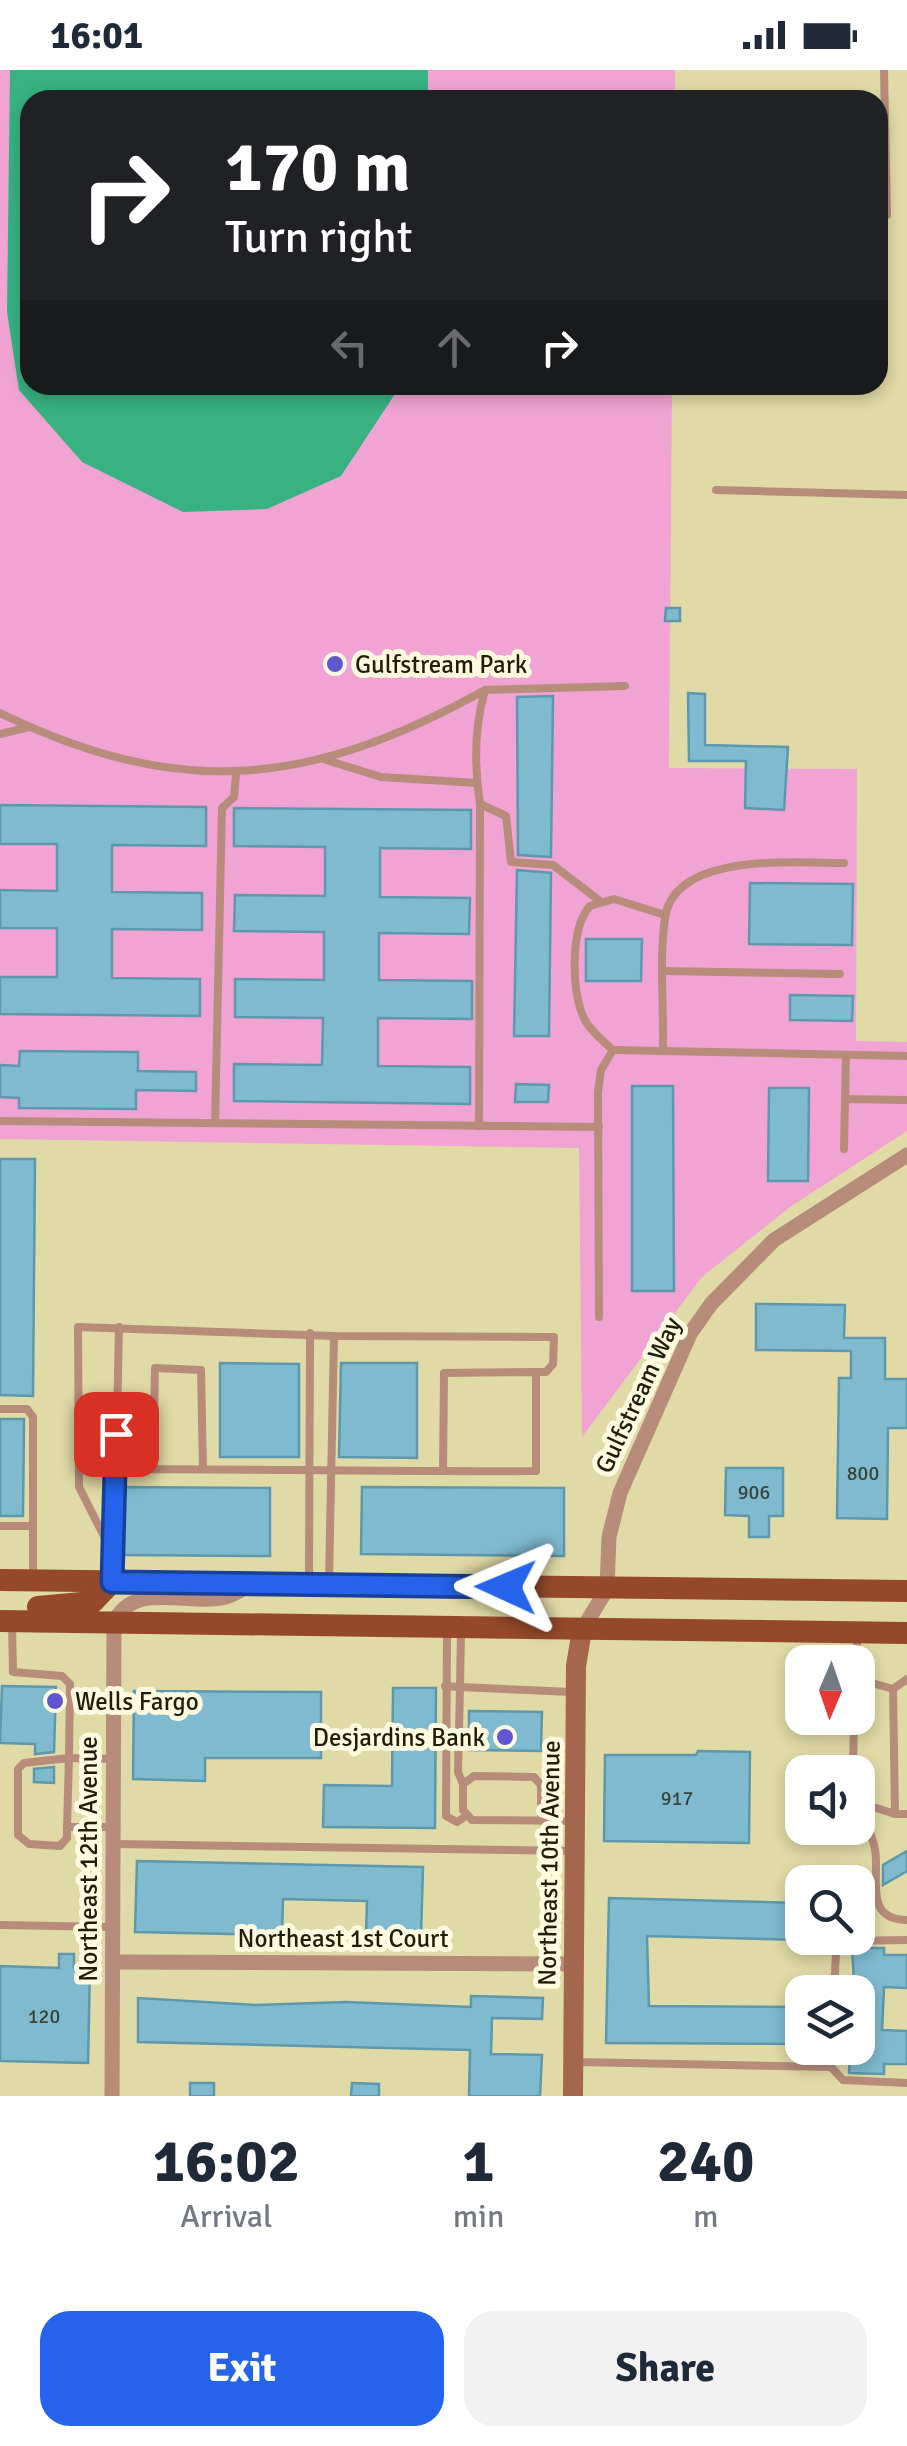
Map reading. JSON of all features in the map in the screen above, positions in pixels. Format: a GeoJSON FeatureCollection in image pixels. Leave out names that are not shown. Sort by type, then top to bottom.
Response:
{"type":"FeatureCollection","features":[{"type":"Feature","properties":{"kind":"main road"},"geometry":{"type":"LineString","coordinates":[[0,1580],[907,1591]]}},
{"type":"Feature","properties":{"kind":"main road"},"geometry":{"type":"LineString","coordinates":[[4,1616],[86,1604],[112,1582]]}},
{"type":"Feature","properties":{"kind":"main road"},"geometry":{"type":"LineString","coordinates":[[4,1616],[114,1622],[907,1632]]}},
{"type":"Feature","properties":{"kind":"street","name":"Gulfstream Way"},"geometry":{"type":"LineString","coordinates":[[582,1630],[607,1589],[609,1537],[620,1493],[662,1391],[711,1304],[774,1240],[907,1155]]}},
{"type":"Feature","properties":{"kind":"street"},"geometry":{"type":"LineString","coordinates":[[114,1622],[123,1606],[137,1600],[216,1599],[259,1582]]}},
{"type":"Feature","properties":{"kind":"street","name":"Northeast 12th Avenue"},"geometry":{"type":"LineString","coordinates":[[112,2096],[114,1622]]}},
{"type":"Feature","properties":{"kind":"street","name":"Northeast 10th Avenue"},"geometry":{"type":"LineString","coordinates":[[572,2096],[576,1692],[582,1630]]}},
{"type":"Feature","properties":{"kind":"street","name":"Northeast 1st Court"},"geometry":{"type":"LineString","coordinates":[[113,1962],[573,1964]]}},
{"type":"Feature","properties":{"kind":"lane"},"geometry":{"type":"LineString","coordinates":[[716,490],[907,495]]}},
{"type":"Feature","properties":{"kind":"lane"},"geometry":{"type":"LineString","coordinates":[[0,713],[110,756],[236,774],[326,760],[390,739],[485,690],[625,686]]}},
{"type":"Feature","properties":{"kind":"lane"},"geometry":{"type":"LineString","coordinates":[[479,1126],[477,783],[478,716],[485,690]]}},
{"type":"Feature","properties":{"kind":"lane"},"geometry":{"type":"LineString","coordinates":[[0,734],[29,727]]}},
{"type":"Feature","properties":{"kind":"lane"},"geometry":{"type":"LineString","coordinates":[[326,760],[381,778],[477,783]]}},
{"type":"Feature","properties":{"kind":"lane"},"geometry":{"type":"LineString","coordinates":[[216,1123],[222,808],[234,797],[236,774]]}},
{"type":"Feature","properties":{"kind":"lane"},"geometry":{"type":"LineString","coordinates":[[480,804],[495,807],[506,816],[511,862],[553,865],[600,901]]}},
{"type":"Feature","properties":{"kind":"lane"},"geometry":{"type":"LineString","coordinates":[[663,1050],[665,915],[680,892],[722,868],[749,862],[844,863]]}},
{"type":"Feature","properties":{"kind":"lane"},"geometry":{"type":"LineString","coordinates":[[665,915],[614,899],[600,901],[582,914],[578,927],[578,996],[583,1017],[613,1050],[907,1056]]}},
{"type":"Feature","properties":{"kind":"lane"},"geometry":{"type":"LineString","coordinates":[[664,971],[840,974]]}},
{"type":"Feature","properties":{"kind":"lane"},"geometry":{"type":"LineString","coordinates":[[600,1317],[598,1127],[601,1070],[613,1050]]}},
{"type":"Feature","properties":{"kind":"lane"},"geometry":{"type":"LineString","coordinates":[[844,1149],[846,1055]]}},
{"type":"Feature","properties":{"kind":"lane"},"geometry":{"type":"LineString","coordinates":[[845,1099],[906,1100]]}},
{"type":"Feature","properties":{"kind":"lane"},"geometry":{"type":"LineString","coordinates":[[0,1121],[598,1127]]}},
{"type":"Feature","properties":{"kind":"lane"},"geometry":{"type":"LineString","coordinates":[[115,1558],[79,1487],[78,1326],[334,1336],[554,1338],[553,1364],[546,1372],[444,1372],[443,1471]]}},
{"type":"Feature","properties":{"kind":"lane"},"geometry":{"type":"LineString","coordinates":[[112,1582],[119,1327]]}},
{"type":"Feature","properties":{"kind":"lane"},"geometry":{"type":"LineString","coordinates":[[310,1333],[309,1470],[319,1582]]}},
{"type":"Feature","properties":{"kind":"lane"},"geometry":{"type":"LineString","coordinates":[[319,1582],[332,1469],[334,1336]]}},
{"type":"Feature","properties":{"kind":"lane"},"geometry":{"type":"LineString","coordinates":[[153,1469],[155,1368],[201,1370],[203,1469]]}},
{"type":"Feature","properties":{"kind":"lane"},"geometry":{"type":"LineString","coordinates":[[116,1469],[536,1472],[536,1372]]}},
{"type":"Feature","properties":{"kind":"lane"},"geometry":{"type":"LineString","coordinates":[[0,1409],[26,1409],[33,1417],[32,1581]]}},
{"type":"Feature","properties":{"kind":"lane"},"geometry":{"type":"LineString","coordinates":[[0,1526],[33,1526]]}},
{"type":"Feature","properties":{"kind":"lane"},"geometry":{"type":"LineString","coordinates":[[4,1616],[13,1672],[62,1676],[70,1684],[69,1758],[68,1827],[67,1838],[60,1846],[22,1840],[18,1835],[18,1769],[32,1760],[69,1758],[114,1759]]}},
{"type":"Feature","properties":{"kind":"lane"},"geometry":{"type":"LineString","coordinates":[[454,1628],[445,1686],[446,1816],[456,1822],[466,1816],[575,1821]]}},
{"type":"Feature","properties":{"kind":"lane"},"geometry":{"type":"LineString","coordinates":[[454,1628],[460,1687],[458,1772],[466,1816]]}},
{"type":"Feature","properties":{"kind":"lane"},"geometry":{"type":"LineString","coordinates":[[857,1632],[857,1645]]}},
{"type":"Feature","properties":{"kind":"lane"},"geometry":{"type":"LineString","coordinates":[[893,1689],[907,1679]]}},
{"type":"Feature","properties":{"kind":"lane"},"geometry":{"type":"LineString","coordinates":[[875,1683],[893,1689]]}},
{"type":"Feature","properties":{"kind":"lane"},"geometry":{"type":"LineString","coordinates":[[445,1686],[576,1692]]}},
{"type":"Feature","properties":{"kind":"lane"},"geometry":{"type":"LineString","coordinates":[[893,1689],[894,1814]]}},
{"type":"Feature","properties":{"kind":"lane"},"geometry":{"type":"LineString","coordinates":[[463,1784],[474,1776],[534,1776],[541,1785],[541,1821]]}},
{"type":"Feature","properties":{"kind":"lane"},"geometry":{"type":"LineString","coordinates":[[875,1808],[907,1814]]}},
{"type":"Feature","properties":{"kind":"lane"},"geometry":{"type":"LineString","coordinates":[[68,1827],[114,1836],[574,1851]]}},
{"type":"Feature","properties":{"kind":"lane"},"geometry":{"type":"LineString","coordinates":[[873,1845],[879,1908],[886,1916],[907,1920]]}},
{"type":"Feature","properties":{"kind":"lane"},"geometry":{"type":"LineString","coordinates":[[0,1924],[114,1927]]}},
{"type":"Feature","properties":{"kind":"lane"},"geometry":{"type":"LineString","coordinates":[[835,1975],[836,1954],[846,1941],[907,1940]]}},
{"type":"Feature","properties":{"kind":"lane"},"geometry":{"type":"LineString","coordinates":[[573,2062],[831,2068]]}},
{"type":"Feature","properties":{"kind":"lane"},"geometry":{"type":"LineString","coordinates":[[831,2065],[835,2076],[851,2082],[907,2082]]}},
{"type":"Feature","properties":{"kind":"shaded area","name":"Gulfstream Park"},"geometry":{"type":"Polygon","coordinates":[[[0,70],[675,70],[675,90],[20,90],[20,395],[672,395],[669,768],[857,769],[856,1041],[907,1042],[907,1131],[790,1207],[702,1277],[582,1437],[579,1148],[0,1139],[0,70]]]}},
{"type":"Feature","properties":{"kind":"shaded area"},"geometry":{"type":"Polygon","coordinates":[[[10,70],[428,70],[428,90],[20,90],[20,391],[7,312],[10,70]]]}},
{"type":"Feature","properties":{"kind":"shaded area"},"geometry":{"type":"Polygon","coordinates":[[[23,395],[394,395],[341,476],[267,509],[183,512],[82,462],[23,395]]]}},
{"type":"Feature","properties":{"kind":"building"},"geometry":{"type":"Polygon","coordinates":[[[666,608],[680,608],[680,621],[665,621],[666,608]]]}},
{"type":"Feature","properties":{"kind":"building"},"geometry":{"type":"Polygon","coordinates":[[[688,693],[705,694],[705,745],[788,747],[784,810],[745,808],[746,761],[689,761],[688,693]]]}},
{"type":"Feature","properties":{"kind":"building"},"geometry":{"type":"Polygon","coordinates":[[[553,696],[551,857],[518,855],[517,697],[553,696]]]}},
{"type":"Feature","properties":{"kind":"building"},"geometry":{"type":"Polygon","coordinates":[[[0,805],[206,807],[206,846],[112,845],[112,892],[202,893],[202,930],[112,929],[112,978],[200,979],[200,1016],[0,1014],[0,977],[57,977],[57,928],[0,928],[0,890],[57,891],[57,844],[0,844],[0,805]]]}},
{"type":"Feature","properties":{"kind":"building"},"geometry":{"type":"Polygon","coordinates":[[[234,808],[471,810],[471,849],[380,848],[380,897],[470,898],[469,934],[379,933],[379,980],[472,981],[472,1019],[378,1018],[378,1066],[470,1067],[470,1104],[234,1101],[234,1064],[322,1065],[323,1018],[235,1017],[235,979],[324,980],[324,932],[234,931],[235,895],[325,896],[325,847],[234,846],[234,808]]]}},
{"type":"Feature","properties":{"kind":"building"},"geometry":{"type":"Polygon","coordinates":[[[517,870],[551,873],[549,1036],[514,1036],[517,870]]]}},
{"type":"Feature","properties":{"kind":"building"},"geometry":{"type":"Polygon","coordinates":[[[750,883],[853,884],[852,945],[749,944],[750,883]]]}},
{"type":"Feature","properties":{"kind":"building"},"geometry":{"type":"Polygon","coordinates":[[[586,939],[642,939],[641,981],[586,981],[586,939]]]}},
{"type":"Feature","properties":{"kind":"building"},"geometry":{"type":"Polygon","coordinates":[[[790,995],[853,996],[852,1021],[790,1020],[790,995]]]}},
{"type":"Feature","properties":{"kind":"building"},"geometry":{"type":"Polygon","coordinates":[[[20,1051],[138,1052],[138,1071],[196,1072],[196,1091],[136,1090],[136,1109],[19,1108],[19,1098],[0,1097],[0,1065],[19,1066],[20,1051]]]}},
{"type":"Feature","properties":{"kind":"building"},"geometry":{"type":"Polygon","coordinates":[[[516,1084],[549,1085],[548,1102],[515,1102],[516,1084]]]}},
{"type":"Feature","properties":{"kind":"building"},"geometry":{"type":"Polygon","coordinates":[[[632,1086],[673,1086],[674,1291],[632,1291],[632,1086]]]}},
{"type":"Feature","properties":{"kind":"building"},"geometry":{"type":"Polygon","coordinates":[[[769,1088],[809,1088],[808,1181],[768,1181],[769,1088]]]}},
{"type":"Feature","properties":{"kind":"building"},"geometry":{"type":"Polygon","coordinates":[[[0,1159],[35,1159],[33,1396],[0,1395],[0,1159]]]}},
{"type":"Feature","properties":{"kind":"building"},"geometry":{"type":"Polygon","coordinates":[[[756,1304],[845,1305],[844,1338],[885,1338],[885,1379],[907,1379],[907,1428],[888,1428],[887,1519],[837,1518],[839,1378],[851,1378],[851,1351],[756,1350],[756,1304]]]}},
{"type":"Feature","properties":{"kind":"building"},"geometry":{"type":"Polygon","coordinates":[[[220,1363],[299,1364],[299,1457],[220,1457],[220,1363]]]}},
{"type":"Feature","properties":{"kind":"building"},"geometry":{"type":"Polygon","coordinates":[[[341,1363],[417,1363],[417,1458],[339,1457],[341,1363]]]}},
{"type":"Feature","properties":{"kind":"building"},"geometry":{"type":"Polygon","coordinates":[[[0,1419],[24,1419],[23,1516],[0,1516],[0,1419]]]}},
{"type":"Feature","properties":{"kind":"building"},"geometry":{"type":"Polygon","coordinates":[[[726,1468],[783,1468],[783,1516],[769,1516],[769,1537],[749,1537],[749,1516],[725,1515],[726,1468]]]}},
{"type":"Feature","properties":{"kind":"building"},"geometry":{"type":"Polygon","coordinates":[[[123,1487],[270,1488],[270,1556],[123,1555],[123,1487]]]}},
{"type":"Feature","properties":{"kind":"building"},"geometry":{"type":"Polygon","coordinates":[[[362,1487],[564,1488],[564,1556],[361,1554],[362,1487]]]}},
{"type":"Feature","properties":{"kind":"building"},"geometry":{"type":"Polygon","coordinates":[[[2,1686],[56,1687],[54,1752],[35,1754],[35,1744],[0,1743],[2,1686]]]}},
{"type":"Feature","properties":{"kind":"building"},"geometry":{"type":"Polygon","coordinates":[[[393,1688],[436,1688],[435,1828],[323,1827],[324,1785],[392,1786],[393,1688]]]}},
{"type":"Feature","properties":{"kind":"building"},"geometry":{"type":"Polygon","coordinates":[[[134,1691],[321,1692],[321,1758],[205,1758],[205,1781],[133,1779],[134,1691]]]}},
{"type":"Feature","properties":{"kind":"building"},"geometry":{"type":"Polygon","coordinates":[[[469,1711],[542,1712],[541,1751],[469,1750],[469,1711]]]}},
{"type":"Feature","properties":{"kind":"building"},"geometry":{"type":"Polygon","coordinates":[[[698,1751],[750,1752],[749,1843],[604,1841],[605,1755],[696,1755],[698,1751]]]}},
{"type":"Feature","properties":{"kind":"building"},"geometry":{"type":"Polygon","coordinates":[[[54,1767],[54,1783],[34,1782],[34,1769],[54,1767]]]}},
{"type":"Feature","properties":{"kind":"building"},"geometry":{"type":"Polygon","coordinates":[[[907,1851],[907,1871],[883,1885],[883,1865],[907,1851]]]}},
{"type":"Feature","properties":{"kind":"building"},"geometry":{"type":"Polygon","coordinates":[[[137,1861],[423,1867],[421,1936],[366,1935],[367,1901],[283,1899],[282,1935],[135,1932],[137,1861]]]}},
{"type":"Feature","properties":{"kind":"building"},"geometry":{"type":"Polygon","coordinates":[[[609,1898],[785,1903],[785,1940],[647,1936],[649,2006],[785,2007],[785,2044],[606,2043],[609,1898]]]}},
{"type":"Feature","properties":{"kind":"building"},"geometry":{"type":"Polygon","coordinates":[[[875,1948],[884,1948],[884,1955],[907,1955],[907,1988],[884,1987],[882,2030],[907,2031],[907,2064],[884,2064],[884,2074],[849,2073],[849,2065],[875,2065],[875,1975],[854,1975],[852,1955],[875,1955],[875,1948]]]}},
{"type":"Feature","properties":{"kind":"building"},"geometry":{"type":"Polygon","coordinates":[[[59,1954],[74,1954],[74,1967],[90,1967],[88,2063],[0,2061],[0,1966],[59,1968],[59,1954]]]}},
{"type":"Feature","properties":{"kind":"building"},"geometry":{"type":"Polygon","coordinates":[[[471,1996],[543,1998],[542,2019],[492,2018],[491,2054],[542,2055],[540,2096],[469,2096],[470,2050],[138,2042],[138,1998],[256,2005],[346,2002],[471,2007],[471,1996]]]}},
{"type":"Feature","properties":{"kind":"building"},"geometry":{"type":"Polygon","coordinates":[[[190,2083],[214,2083],[214,2096],[190,2096],[190,2083]]]}},
{"type":"Feature","properties":{"kind":"building"},"geometry":{"type":"Polygon","coordinates":[[[352,2083],[379,2084],[379,2096],[351,2096],[352,2083]]]}},
{"type":"Feature","properties":{"kind":"place","name":"Gulfstream Park"},"geometry":{"type":"Point","coordinates":[335,664]}},
{"type":"Feature","properties":{"kind":"place","name":"Wells Fargo"},"geometry":{"type":"Point","coordinates":[55,1701]}},
{"type":"Feature","properties":{"kind":"place","name":"Desjardins Bank"},"geometry":{"type":"Point","coordinates":[505,1737]}},
{"type":"Feature","properties":{"kind":"route"},"geometry":{"type":"LineString","coordinates":[[116,1434],[112,1582],[506,1587]]}}]}
